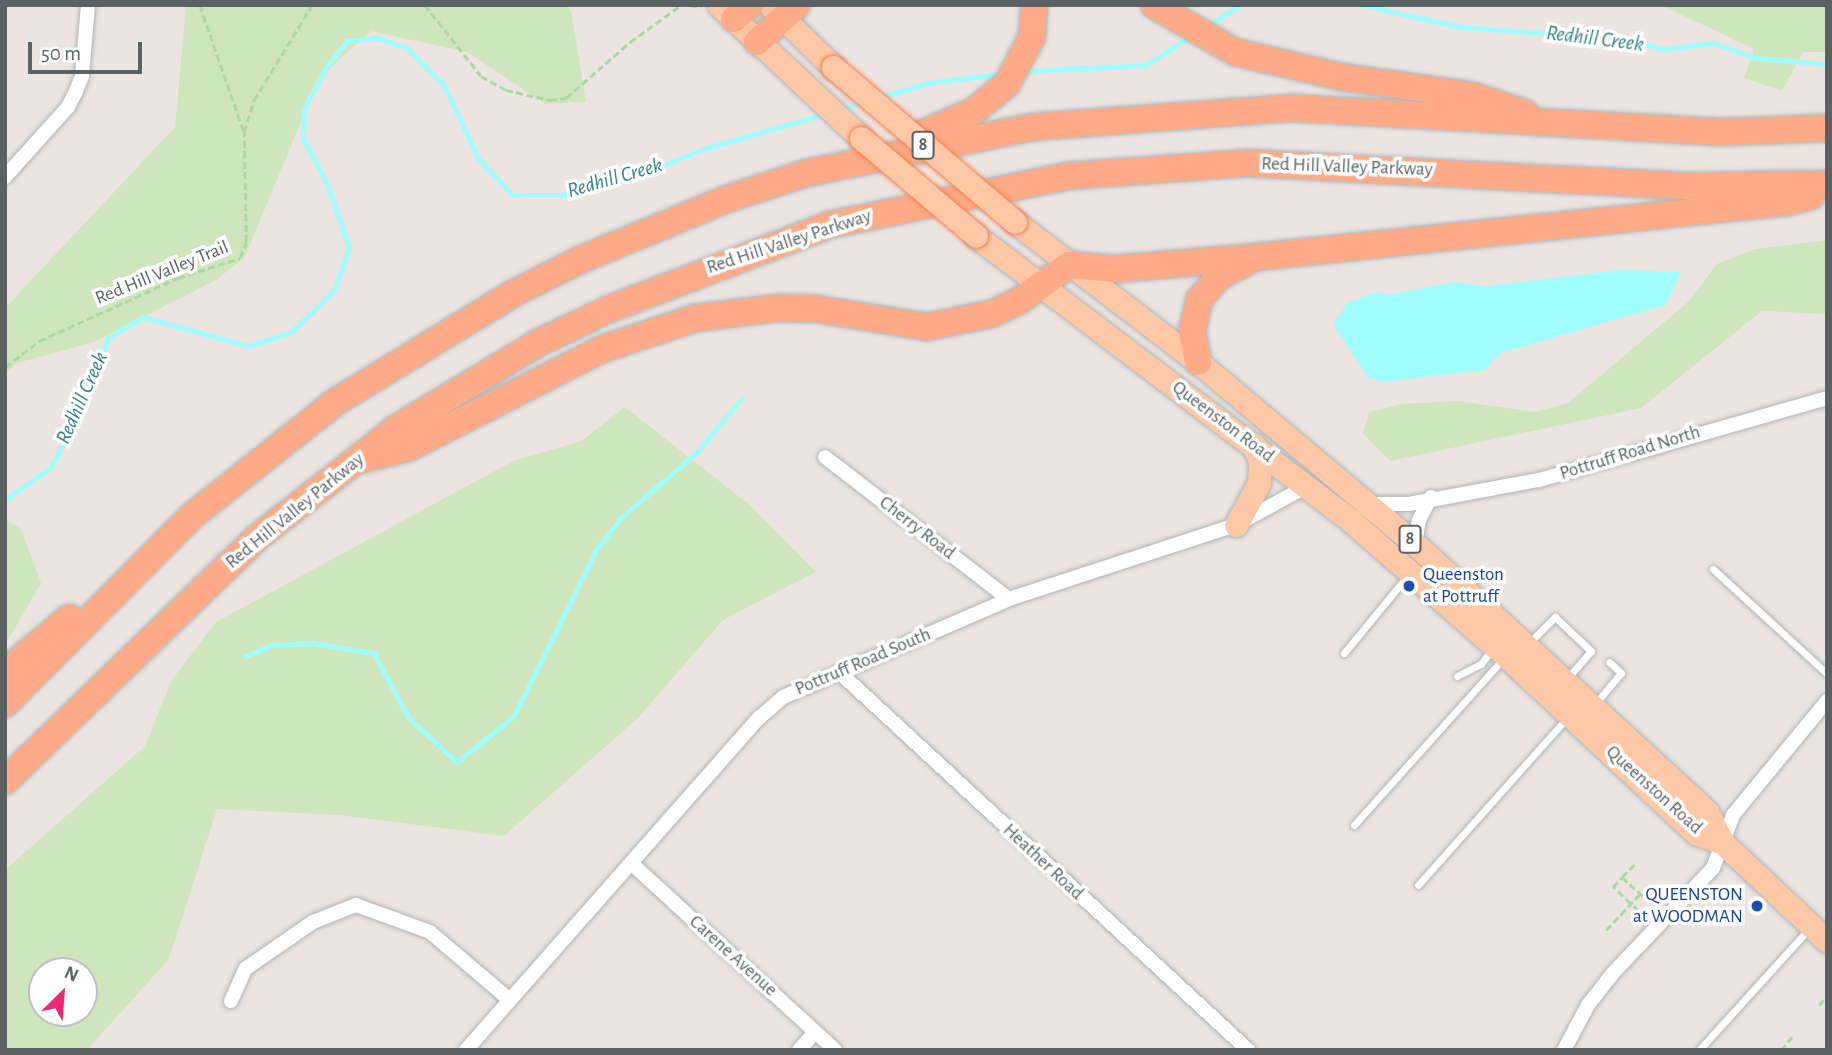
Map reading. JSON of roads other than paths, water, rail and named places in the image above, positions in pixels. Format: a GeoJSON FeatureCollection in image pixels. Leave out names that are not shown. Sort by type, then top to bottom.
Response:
{"type":"FeatureCollection","features":[{"type":"Feature","properties":{"kind":"highway"},"geometry":{"type":"LineString","coordinates":[[870,157],[974,111],[995,95],[1020,67],[1032,37],[1034,5]]}},
{"type":"Feature","properties":{"kind":"highway"},"geometry":{"type":"LineString","coordinates":[[1154,5],[1235,52],[1342,77],[1474,96],[1556,124]]}},
{"type":"Feature","properties":{"kind":"highway"},"geometry":{"type":"LineString","coordinates":[[757,42],[783,10]]}},
{"type":"Feature","properties":{"kind":"highway"},"geometry":{"type":"LineString","coordinates":[[5,704],[100,605],[193,515],[283,440],[396,362],[502,300],[582,259],[727,199],[870,157],[1032,127],[1162,114],[1292,108],[1720,132],[1827,128]]}},
{"type":"Feature","properties":{"kind":"highway","name":"Red Hill Valley Parkway"},"geometry":{"type":"LineString","coordinates":[[5,781],[196,593],[257,537],[397,428],[483,374],[653,290],[829,225],[998,188],[1067,176],[1247,163],[1690,186],[1827,184]]}},
{"type":"Feature","properties":{"kind":"highway"},"geometry":{"type":"LineString","coordinates":[[357,461],[410,447],[636,334],[695,318],[778,308],[817,309],[927,327],[991,314],[1038,288],[1069,265],[1114,269],[1256,257],[1787,202],[1827,192]]}},
{"type":"Feature","properties":{"kind":"highway"},"geometry":{"type":"LineString","coordinates":[[1198,362],[1192,331],[1199,300],[1218,277],[1256,257]]}},
{"type":"Feature","properties":{"kind":"highway"},"geometry":{"type":"LineString","coordinates":[[5,672],[66,620],[100,605]]}},
{"type":"Feature","properties":{"kind":"main road","name":"Queenston Road"},"geometry":{"type":"LineString","coordinates":[[735,10],[757,42],[793,77],[976,236],[1038,288],[1307,486],[1411,572],[1500,651],[1696,833],[1723,843]]}},
{"type":"Feature","properties":{"kind":"main road","name":"Queenston Road"},"geometry":{"type":"LineString","coordinates":[[783,10],[833,67],[1015,222],[1198,362],[1415,544],[1594,705],[1707,812],[1723,843],[1819,934]]}},
{"type":"Feature","properties":{"kind":"main road"},"geometry":{"type":"LineString","coordinates":[[1236,525],[1259,483],[1260,461],[1253,444]]}},
{"type":"Feature","properties":{"kind":"street"},"geometry":{"type":"LineString","coordinates":[[5,177],[68,107],[76,91],[82,76],[88,5]]}},
{"type":"Feature","properties":{"kind":"street","name":"Pottruff Road North"},"geometry":{"type":"LineString","coordinates":[[1368,504],[1402,505],[1431,497],[1539,480],[1827,398]]}},
{"type":"Feature","properties":{"kind":"street","name":"Cherry Road"},"geometry":{"type":"LineString","coordinates":[[825,457],[1009,599]]}},
{"type":"Feature","properties":{"kind":"street","name":"Pottruff Road South"},"geometry":{"type":"LineString","coordinates":[[466,1050],[759,718],[783,697],[1009,599],[1236,525],[1307,486]]}},
{"type":"Feature","properties":{"kind":"street"},"geometry":{"type":"LineString","coordinates":[[1415,544],[1419,520],[1431,497]]}},
{"type":"Feature","properties":{"kind":"street","name":"Heather Road"},"geometry":{"type":"LineString","coordinates":[[839,671],[1248,1050]]}},
{"type":"Feature","properties":{"kind":"street"},"geometry":{"type":"LineString","coordinates":[[1564,1050],[1588,1005],[1713,868],[1733,815],[1827,701]]}},
{"type":"Feature","properties":{"kind":"street","name":"Carene Avenue"},"geometry":{"type":"LineString","coordinates":[[631,863],[835,1050]]}},
{"type":"Feature","properties":{"kind":"street"},"geometry":{"type":"LineString","coordinates":[[231,1001],[245,969],[313,922],[356,905],[430,932],[510,1000]]}},
{"type":"Feature","properties":{"kind":"street"},"geometry":{"type":"LineString","coordinates":[[799,1050],[815,1032]]}},
{"type":"Feature","properties":{"kind":"lane"},"geometry":{"type":"LineString","coordinates":[[1713,569],[1827,674]]}},
{"type":"Feature","properties":{"kind":"lane"},"geometry":{"type":"LineString","coordinates":[[1344,653],[1411,572]]}},
{"type":"Feature","properties":{"kind":"lane"},"geometry":{"type":"LineString","coordinates":[[1527,645],[1555,617],[1591,651],[1566,680]]}},
{"type":"Feature","properties":{"kind":"lane"},"geometry":{"type":"LineString","coordinates":[[1457,676],[1500,651]]}},
{"type":"Feature","properties":{"kind":"lane"},"geometry":{"type":"LineString","coordinates":[[1354,825],[1500,651]]}},
{"type":"Feature","properties":{"kind":"lane"},"geometry":{"type":"LineString","coordinates":[[1594,705],[1621,673],[1609,662]]}},
{"type":"Feature","properties":{"kind":"lane"},"geometry":{"type":"LineString","coordinates":[[1418,885],[1570,714]]}},
{"type":"Feature","properties":{"kind":"lane"},"geometry":{"type":"LineString","coordinates":[[1699,1050],[1819,934]]}},
{"type":"Feature","properties":{"kind":"water"},"geometry":{"type":"Polygon","coordinates":[[[1621,270],[1681,272],[1665,305],[1501,353],[1485,370],[1383,382],[1368,377],[1333,324],[1347,303],[1377,292],[1390,295],[1453,282],[1484,286],[1621,270]]]}},
{"type":"Feature","properties":{"kind":"waterway","name":"Redhill Creek"},"geometry":{"type":"LineString","coordinates":[[1209,25],[1240,5]]}},
{"type":"Feature","properties":{"kind":"waterway","name":"Redhill Creek"},"geometry":{"type":"LineString","coordinates":[[1362,5],[1461,27],[1630,39],[1662,49],[1714,43],[1756,58],[1827,64]]}},
{"type":"Feature","properties":{"kind":"waterway","name":"Redhill Creek"},"geometry":{"type":"LineString","coordinates":[[1025,71],[1146,65],[1189,37]]}},
{"type":"Feature","properties":{"kind":"waterway","name":"Redhill Creek"},"geometry":{"type":"LineString","coordinates":[[5,500],[50,468],[78,416],[108,338],[143,317],[249,346],[291,332],[334,290],[349,248],[327,184],[303,139],[304,109],[325,69],[347,41],[377,38],[407,48],[444,85],[479,159],[513,195],[563,195],[631,178],[703,149],[825,114]]}},
{"type":"Feature","properties":{"kind":"waterway","name":"Redhill Creek"},"geometry":{"type":"LineString","coordinates":[[880,97],[932,82],[1002,74]]}},
{"type":"Feature","properties":{"kind":"waterway","name":"Redhill Creek"},"geometry":{"type":"LineString","coordinates":[[840,109],[862,103]]}},
{"type":"Feature","properties":{"kind":"waterway"},"geometry":{"type":"LineString","coordinates":[[246,656],[272,645],[313,643],[374,653],[409,718],[457,762],[514,716],[596,550],[622,517],[696,453],[741,399]]}},
{"type":"Feature","properties":{"kind":"place","name":"Queenston at Pottruff"},"geometry":{"type":"Point","coordinates":[1409,586]}},
{"type":"Feature","properties":{"kind":"place","name":"QUEENSTON at WOODMAN"},"geometry":{"type":"Point","coordinates":[1757,906]}}]}
